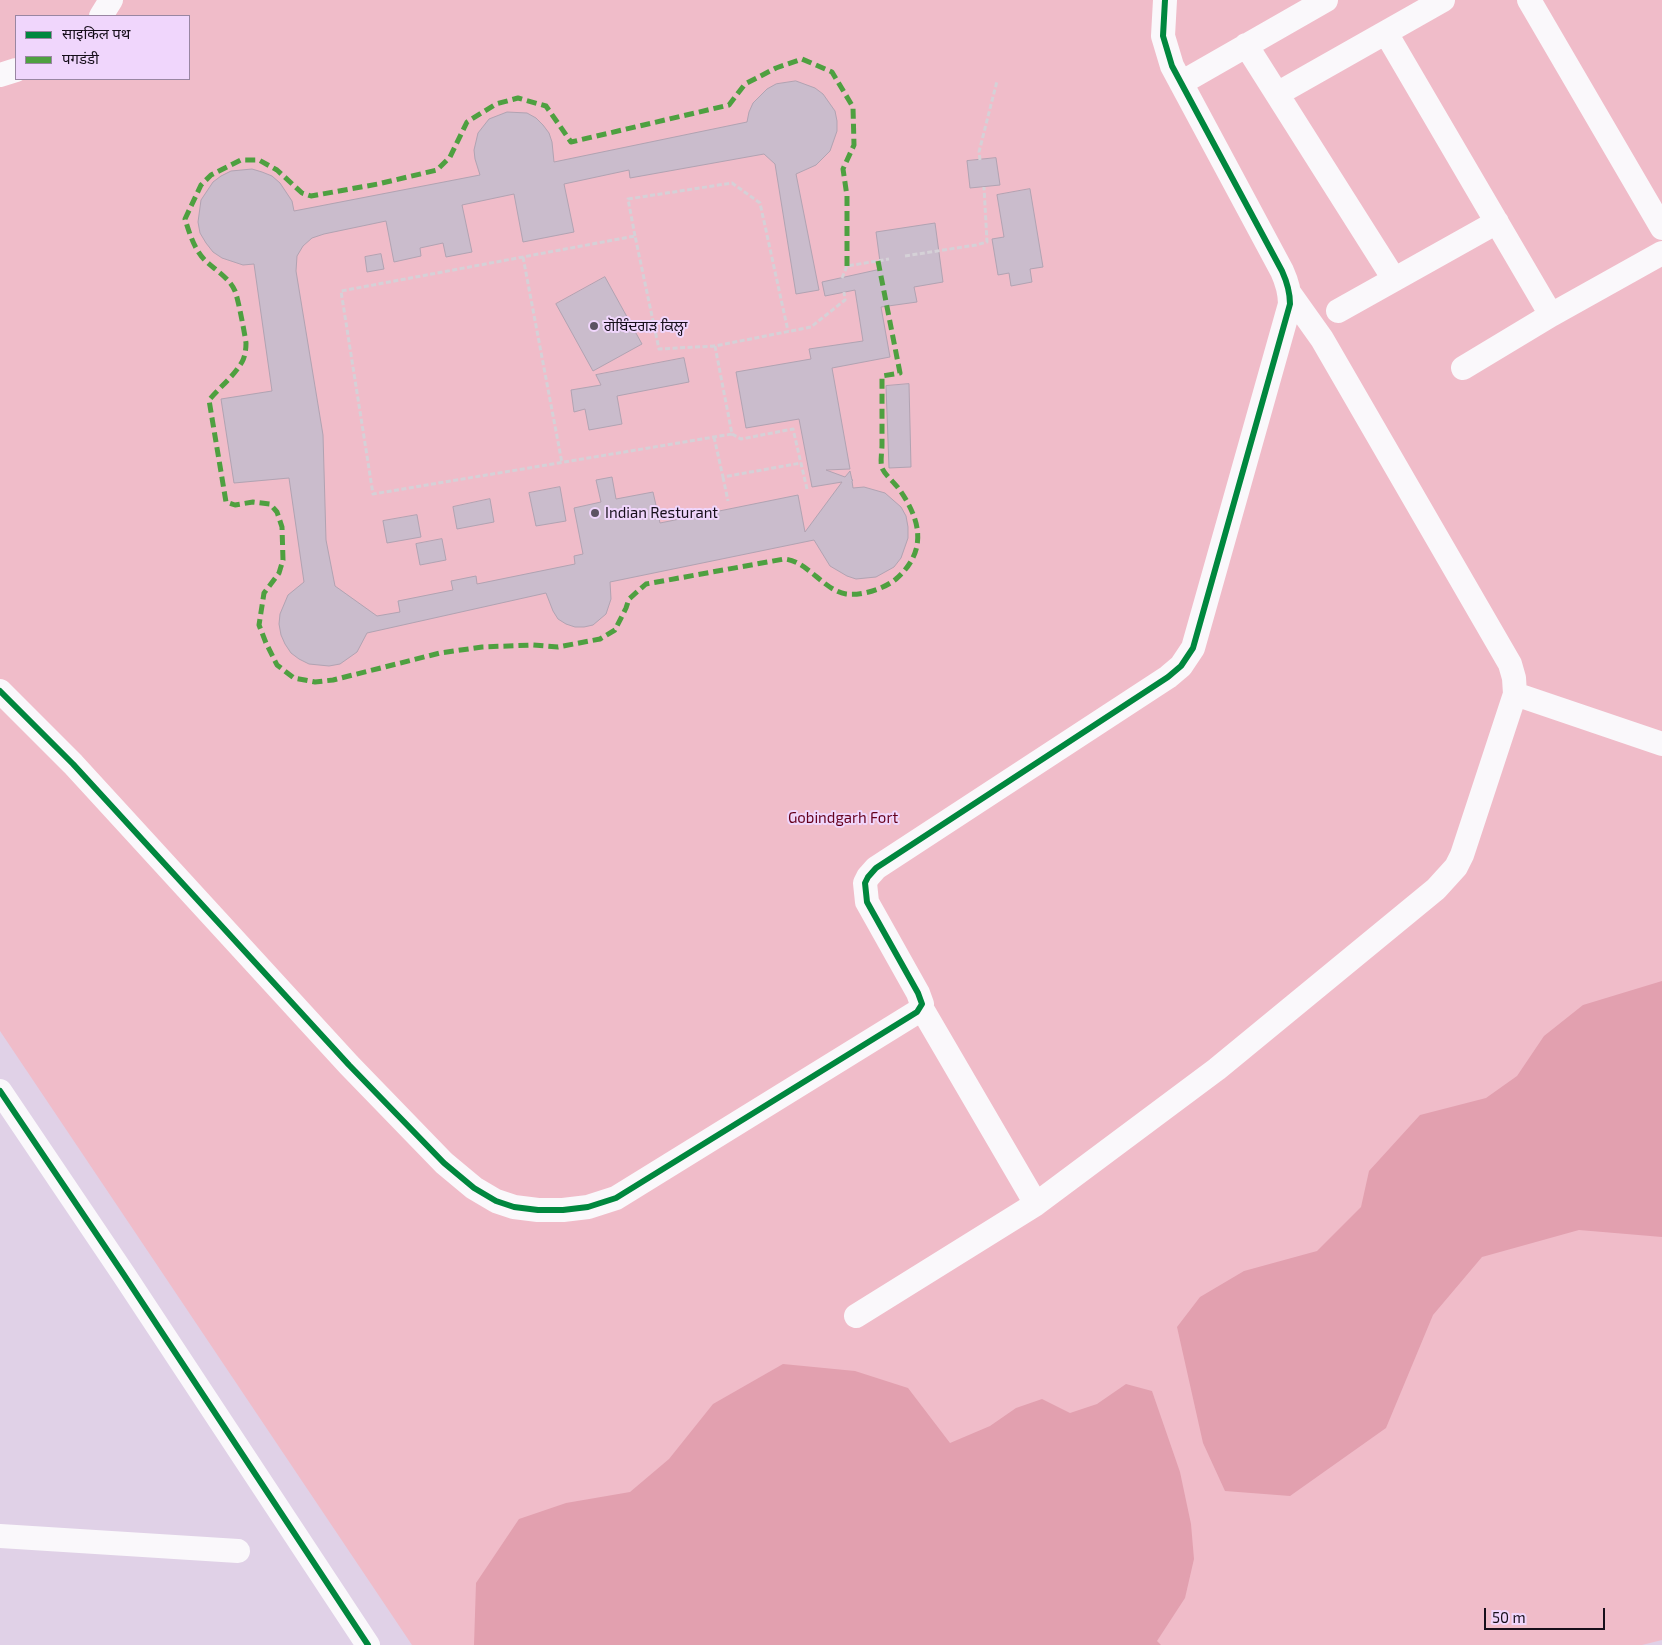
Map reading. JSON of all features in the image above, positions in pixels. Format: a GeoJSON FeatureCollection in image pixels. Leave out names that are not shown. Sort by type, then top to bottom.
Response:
{"type":"FeatureCollection","features":[{"type":"Feature","properties":{"kind":"street"},"geometry":{"type":"LineString","coordinates":[[102,15],[111,0]]}},
{"type":"Feature","properties":{"kind":"street"},"geometry":{"type":"LineString","coordinates":[[0,691],[73,764],[349,1065],[444,1163],[474,1188],[496,1201],[538,1210],[588,1207],[616,1198],[913,1015],[921,1007],[922,1001],[867,902],[866,884],[868,877],[876,868],[1168,677],[1181,666],[1193,648],[1200,629],[1290,304],[1290,294],[1289,286],[1282,270],[1172,66],[1163,36],[1165,0]]}},
{"type":"Feature","properties":{"kind":"street"},"geometry":{"type":"LineString","coordinates":[[1181,83],[1326,0]]}},
{"type":"Feature","properties":{"kind":"street"},"geometry":{"type":"LineString","coordinates":[[1277,94],[1443,0]]}},
{"type":"Feature","properties":{"kind":"street"},"geometry":{"type":"LineString","coordinates":[[1529,0],[1662,228]]}},
{"type":"Feature","properties":{"kind":"street"},"geometry":{"type":"LineString","coordinates":[[1386,32],[1552,315]]}},
{"type":"Feature","properties":{"kind":"street"},"geometry":{"type":"LineString","coordinates":[[1246,45],[1394,279]]}},
{"type":"Feature","properties":{"kind":"street"},"geometry":{"type":"LineString","coordinates":[[0,75],[15,70]]}},
{"type":"Feature","properties":{"kind":"street"},"geometry":{"type":"LineString","coordinates":[[1338,311],[1497,222]]}},
{"type":"Feature","properties":{"kind":"street"},"geometry":{"type":"LineString","coordinates":[[1463,368],[1552,315],[1662,254]]}},
{"type":"Feature","properties":{"kind":"street"},"geometry":{"type":"LineString","coordinates":[[856,1316],[1036,1204],[1217,1069],[1436,889],[1449,876],[1462,856],[1515,694],[1514,678],[1510,664],[1322,339],[1290,294]]}},
{"type":"Feature","properties":{"kind":"street"},"geometry":{"type":"LineString","coordinates":[[1515,694],[1662,744]]}},
{"type":"Feature","properties":{"kind":"street"},"geometry":{"type":"LineString","coordinates":[[921,1007],[1036,1204]]}},
{"type":"Feature","properties":{"kind":"street"},"geometry":{"type":"LineString","coordinates":[[0,1091],[368,1645]]}},
{"type":"Feature","properties":{"kind":"street"},"geometry":{"type":"LineString","coordinates":[[0,1536],[238,1551]]}},
{"type":"Feature","properties":{"kind":"path"},"geometry":{"type":"LineString","coordinates":[[980,160],[979,152],[997,81]]}},
{"type":"Feature","properties":{"kind":"path"},"geometry":{"type":"LineString","coordinates":[[788,331],[760,203],[732,183],[628,199],[659,349],[715,346],[811,327],[845,300],[844,292]]}},
{"type":"Feature","properties":{"kind":"path"},"geometry":{"type":"LineString","coordinates":[[904,256],[987,242],[984,187]]}},
{"type":"Feature","properties":{"kind":"path"},"geometry":{"type":"LineString","coordinates":[[635,236],[341,291],[373,494],[732,434],[740,439],[793,428],[807,489]]}},
{"type":"Feature","properties":{"kind":"path"},"geometry":{"type":"LineString","coordinates":[[522,257],[562,463]]}},
{"type":"Feature","properties":{"kind":"path"},"geometry":{"type":"LineString","coordinates":[[842,278],[847,266],[889,259]]}},
{"type":"Feature","properties":{"kind":"path"},"geometry":{"type":"LineString","coordinates":[[715,346],[732,434]]}},
{"type":"Feature","properties":{"kind":"path"},"geometry":{"type":"LineString","coordinates":[[714,437],[728,501]]}},
{"type":"Feature","properties":{"kind":"path"},"geometry":{"type":"LineString","coordinates":[[722,478],[801,463]]}},
{"type":"Feature","properties":{"kind":"green space","name":"Gobindgarh Fort"},"geometry":{"type":"Polygon","coordinates":[[[0,0],[1662,0],[1662,1640],[1642,1645],[412,1645],[0,1031],[0,0]]]}},
{"type":"Feature","properties":{"kind":"shaded area"},"geometry":{"type":"Polygon","coordinates":[[[1662,981],[1662,1237],[1579,1230],[1482,1257],[1433,1315],[1386,1428],[1290,1496],[1225,1491],[1203,1443],[1177,1327],[1200,1297],[1244,1271],[1317,1251],[1361,1207],[1369,1171],[1420,1115],[1486,1098],[1517,1076],[1544,1036],[1583,1005],[1662,981]]]}},
{"type":"Feature","properties":{"kind":"shaded area"},"geometry":{"type":"Polygon","coordinates":[[[783,1364],[855,1371],[908,1388],[950,1443],[990,1426],[1016,1408],[1042,1399],[1070,1413],[1097,1404],[1126,1384],[1152,1391],[1180,1472],[1191,1524],[1194,1559],[1185,1598],[1157,1641],[1161,1645],[474,1645],[476,1583],[519,1519],[566,1503],[630,1492],[669,1459],[713,1404],[783,1364]]]}},
{"type":"Feature","properties":{"kind":"building"},"geometry":{"type":"Polygon","coordinates":[[[796,81],[815,88],[823,94],[835,111],[837,121],[837,131],[830,151],[816,165],[796,174],[819,290],[796,294],[775,164],[764,154],[630,178],[629,170],[564,184],[574,232],[523,242],[514,194],[462,205],[472,252],[446,257],[443,243],[420,248],[421,256],[394,262],[386,221],[324,234],[312,238],[303,246],[297,256],[296,271],[323,435],[326,540],[335,586],[377,616],[400,612],[398,601],[453,590],[451,581],[476,576],[477,584],[575,564],[574,556],[583,554],[574,508],[601,502],[596,480],[612,477],[616,499],[653,492],[660,523],[798,495],[805,532],[842,482],[812,487],[799,419],[746,428],[736,372],[811,359],[809,349],[863,341],[855,290],[825,296],[822,282],[881,269],[876,232],[935,223],[943,282],[914,287],[917,302],[881,307],[890,357],[832,368],[850,469],[826,470],[845,477],[850,471],[853,488],[864,487],[885,493],[901,507],[906,516],[908,538],[901,558],[894,567],[876,577],[856,579],[847,576],[830,566],[814,540],[610,582],[611,599],[606,614],[593,625],[584,627],[575,627],[558,619],[546,593],[367,633],[357,652],[340,664],[329,666],[309,664],[291,653],[281,635],[280,614],[288,595],[304,582],[289,478],[234,483],[221,399],[272,391],[254,264],[243,265],[222,258],[213,252],[200,233],[198,222],[201,200],[213,182],[231,171],[252,169],[262,172],[272,176],[280,183],[292,201],[294,211],[480,175],[474,150],[478,133],[489,119],[507,112],[527,113],[543,125],[549,133],[552,142],[554,162],[747,122],[753,103],[767,89],[776,84],[796,81]]]}},
{"type":"Feature","properties":{"kind":"building"},"geometry":{"type":"Polygon","coordinates":[[[996,158],[1000,185],[970,188],[967,161],[996,158]]]}},
{"type":"Feature","properties":{"kind":"building"},"geometry":{"type":"Polygon","coordinates":[[[1030,189],[1043,267],[1030,269],[1032,282],[1011,286],[1009,273],[998,275],[992,239],[1004,237],[997,195],[1030,189]]]}},
{"type":"Feature","properties":{"kind":"building"},"geometry":{"type":"Polygon","coordinates":[[[381,254],[384,269],[367,272],[365,257],[381,254]]]}},
{"type":"Feature","properties":{"kind":"building"},"geometry":{"type":"Polygon","coordinates":[[[605,277],[642,344],[593,371],[556,304],[605,277]]]}},
{"type":"Feature","properties":{"kind":"building"},"geometry":{"type":"Polygon","coordinates":[[[684,358],[689,382],[617,396],[622,424],[589,430],[585,409],[574,412],[571,390],[601,385],[596,375],[684,358]]]}},
{"type":"Feature","properties":{"kind":"building"},"geometry":{"type":"Polygon","coordinates":[[[909,384],[911,467],[889,468],[886,386],[909,384]]]}},
{"type":"Feature","properties":{"kind":"building"},"geometry":{"type":"Polygon","coordinates":[[[560,487],[566,521],[536,526],[529,493],[560,487]]]}},
{"type":"Feature","properties":{"kind":"building"},"geometry":{"type":"Polygon","coordinates":[[[490,499],[494,522],[457,529],[453,507],[490,499]]]}},
{"type":"Feature","properties":{"kind":"building"},"geometry":{"type":"Polygon","coordinates":[[[417,515],[421,537],[387,543],[383,521],[417,515]]]}},
{"type":"Feature","properties":{"kind":"building"},"geometry":{"type":"Polygon","coordinates":[[[442,539],[446,560],[420,565],[416,544],[442,539]]]}},
{"type":"Feature","properties":{"kind":"marked path"},"geometry":{"type":"LineString","coordinates":[[847,266],[847,196],[843,169],[854,145],[853,107],[832,72],[802,59],[776,68],[745,84],[729,105],[571,142],[546,106],[518,98],[496,104],[467,122],[450,157],[437,170],[378,184],[311,196],[302,193],[277,170],[259,160],[241,160],[211,175],[201,185],[185,219],[191,237],[203,259],[227,279],[235,291],[240,308],[246,350],[239,367],[209,400],[226,502],[235,505],[253,502],[270,504],[277,512],[282,527],[283,560],[279,573],[264,593],[259,625],[277,665],[294,678],[315,682],[333,680],[440,653],[482,647],[533,645],[558,647],[600,639],[615,630],[629,599],[646,584],[784,559],[801,565],[830,587],[846,594],[865,593],[891,583],[906,568],[913,557],[918,535],[912,512],[899,489],[881,466],[882,376],[900,373],[878,261]]}},
{"type":"Feature","properties":{"kind":"cycle path"},"geometry":{"type":"LineString","coordinates":[[0,691],[73,764],[349,1065],[444,1163],[474,1188],[496,1201],[514,1207],[538,1210],[588,1207],[616,1198],[917,1012],[922,1004],[918,993],[867,902],[865,883],[868,877],[876,868],[1168,677],[1181,666],[1193,648],[1290,299],[1282,271],[1172,66],[1163,36],[1165,0]]}},
{"type":"Feature","properties":{"kind":"cycle path"},"geometry":{"type":"LineString","coordinates":[[0,1091],[368,1645]]}},
{"type":"Feature","properties":{"kind":"place","name":"ਗੋਬਿੰਦਗੜ ਕਿਲ੍ਹਾ"},"geometry":{"type":"Point","coordinates":[594,326]}},
{"type":"Feature","properties":{"kind":"place","name":"Indian Resturant"},"geometry":{"type":"Point","coordinates":[595,513]}}]}
